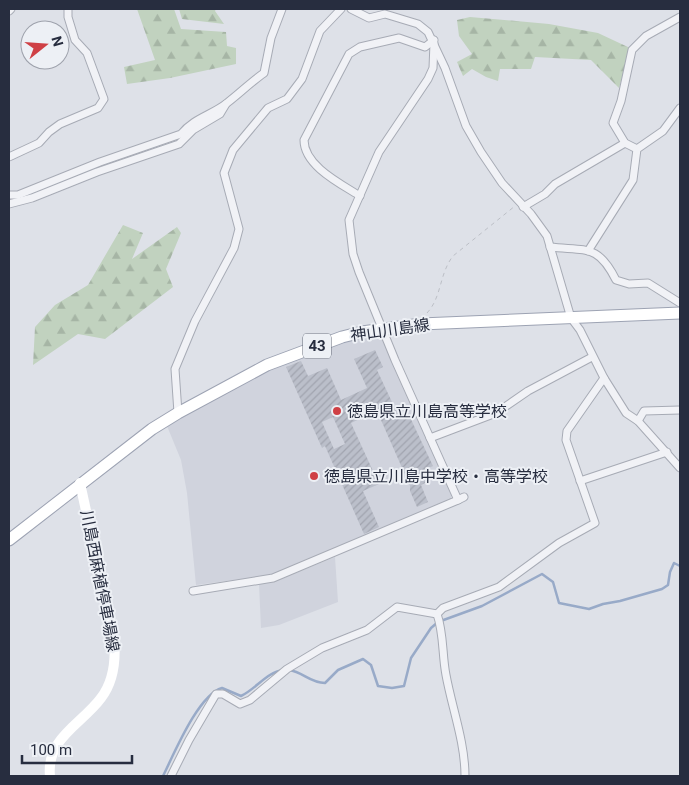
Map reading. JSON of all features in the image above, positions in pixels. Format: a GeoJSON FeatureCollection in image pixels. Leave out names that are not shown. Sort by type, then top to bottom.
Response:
{"type":"FeatureCollection","features":[{"type":"Feature","properties":{"kind":"main road","name":"神山川島線"},"geometry":{"type":"LineString","coordinates":[[9,540],[152,429],[178,413],[267,365],[342,337],[421,324],[680,313]]}},
{"type":"Feature","properties":{"kind":"main road","name":"川島西麻植停車場線"},"geometry":{"type":"LineString","coordinates":[[50,776],[50,759],[54,749],[67,730],[102,697],[112,676],[115,664],[114,639],[80,484]]}},
{"type":"Feature","properties":{"kind":"street"},"geometry":{"type":"LineString","coordinates":[[9,157],[39,143],[60,124],[98,108],[104,99],[87,53],[75,40],[68,18],[68,9]]}},
{"type":"Feature","properties":{"kind":"street"},"geometry":{"type":"LineString","coordinates":[[9,204],[32,198],[97,172],[179,144],[193,130],[220,114],[226,104],[240,90],[264,73],[271,38],[282,9]]}},
{"type":"Feature","properties":{"kind":"street"},"geometry":{"type":"LineString","coordinates":[[178,413],[175,369],[195,321],[234,248],[239,229],[224,173],[233,150],[268,108],[287,100],[302,79],[320,31],[341,9]]}},
{"type":"Feature","properties":{"kind":"street"},"geometry":{"type":"LineString","coordinates":[[351,9],[369,18],[384,12],[418,24],[434,40],[466,126],[486,160],[541,227],[550,247],[570,318],[580,330],[604,378],[626,413],[638,421],[680,468]]}},
{"type":"Feature","properties":{"kind":"street"},"geometry":{"type":"LineString","coordinates":[[637,149],[624,143],[613,124],[621,101],[632,50],[646,36],[680,16]]}},
{"type":"Feature","properties":{"kind":"street"},"geometry":{"type":"LineString","coordinates":[[360,196],[326,174],[314,162],[304,148],[304,140],[349,54],[360,47],[399,38],[425,47],[434,40]]}},
{"type":"Feature","properties":{"kind":"street"},"geometry":{"type":"LineString","coordinates":[[193,591],[273,578],[461,498],[430,438],[383,329],[353,254],[349,220],[379,152],[428,79],[433,68],[434,40]]}},
{"type":"Feature","properties":{"kind":"street"},"geometry":{"type":"LineString","coordinates":[[9,195],[18,195],[100,162],[181,134],[190,124],[226,104]]}},
{"type":"Feature","properties":{"kind":"street"},"geometry":{"type":"LineString","coordinates":[[588,251],[633,180],[637,149],[663,131],[680,108]]}},
{"type":"Feature","properties":{"kind":"street"},"geometry":{"type":"LineString","coordinates":[[521,205],[545,194],[555,184],[624,143]]}},
{"type":"Feature","properties":{"kind":"street"},"geometry":{"type":"LineString","coordinates":[[550,247],[588,251],[600,255],[616,280],[620,283],[648,283],[680,303]]}},
{"type":"Feature","properties":{"kind":"street"},"geometry":{"type":"LineString","coordinates":[[430,438],[496,413],[528,391],[592,357]]}},
{"type":"Feature","properties":{"kind":"street"},"geometry":{"type":"LineString","coordinates":[[465,776],[465,760],[445,672],[439,619],[443,608],[499,587],[559,543],[595,523],[566,440],[566,431],[604,378]]}},
{"type":"Feature","properties":{"kind":"street"},"geometry":{"type":"LineString","coordinates":[[638,421],[644,411],[680,410]]}},
{"type":"Feature","properties":{"kind":"street"},"geometry":{"type":"LineString","coordinates":[[580,480],[667,452]]}},
{"type":"Feature","properties":{"kind":"street"},"geometry":{"type":"LineString","coordinates":[[171,776],[188,740],[216,694],[223,694],[240,704],[250,700],[285,671],[322,648],[367,630],[397,607],[439,619]]}},
{"type":"Feature","properties":{"kind":"path"},"geometry":{"type":"LineString","coordinates":[[421,324],[439,292],[444,271],[453,256],[521,205]]}},
{"type":"Feature","properties":{"kind":"shaded area","name":"徳島県立川島中学校・高等学校"},"geometry":{"type":"Polygon","coordinates":[[[380,334],[451,494],[451,499],[271,575],[196,585],[187,493],[181,460],[167,426],[268,370],[352,339],[380,334]]]}},
{"type":"Feature","properties":{"kind":"shaded area"},"geometry":{"type":"Polygon","coordinates":[[[335,557],[338,602],[279,625],[261,628],[259,584],[286,577],[335,557]]]}},
{"type":"Feature","properties":{"kind":"green space"},"geometry":{"type":"Polygon","coordinates":[[[137,9],[174,9],[181,29],[226,32],[227,46],[236,48],[236,64],[170,78],[127,84],[124,67],[155,60],[137,9]]]}},
{"type":"Feature","properties":{"kind":"green space"},"geometry":{"type":"Polygon","coordinates":[[[179,9],[216,9],[215,11],[224,24],[182,19],[179,9]]]}},
{"type":"Feature","properties":{"kind":"green space"},"geometry":{"type":"Polygon","coordinates":[[[470,17],[549,24],[598,33],[630,48],[619,88],[591,60],[535,57],[531,69],[500,69],[498,81],[472,69],[463,76],[457,62],[472,54],[459,36],[457,20],[470,17]]]}},
{"type":"Feature","properties":{"kind":"green space"},"geometry":{"type":"Polygon","coordinates":[[[123,225],[143,233],[132,259],[177,227],[181,233],[166,269],[173,287],[105,339],[78,334],[33,365],[35,327],[55,305],[88,285],[123,225]]]}},
{"type":"Feature","properties":{"kind":"building"},"geometry":{"type":"Polygon","coordinates":[[[375,350],[383,367],[377,370],[399,417],[408,413],[433,466],[422,471],[427,482],[421,485],[428,502],[417,507],[410,491],[410,486],[377,411],[351,423],[379,484],[363,491],[379,527],[364,534],[325,446],[322,448],[286,367],[301,361],[308,376],[327,368],[341,400],[367,388],[354,359],[375,350]],[[333,417],[322,422],[334,449],[345,444],[333,417]]]}},
{"type":"Feature","properties":{"kind":"waterway"},"geometry":{"type":"LineString","coordinates":[[289,670],[320,683],[325,683],[338,670],[363,659],[371,665],[378,686],[392,688],[404,686],[411,658],[431,628],[438,622],[482,606],[542,574],[553,582],[559,603],[589,609],[662,589],[668,585],[674,563],[680,566]]}},
{"type":"Feature","properties":{"kind":"waterway"},"geometry":{"type":"LineString","coordinates":[[163,776],[188,726],[204,702],[213,693],[222,688],[241,696],[267,677],[283,670]]}},
{"type":"Feature","properties":{"kind":"place","name":"徳島県立川島高等学校"},"geometry":{"type":"Point","coordinates":[337,411]}},
{"type":"Feature","properties":{"kind":"place","name":"徳島県立川島中学校・高等学校"},"geometry":{"type":"Point","coordinates":[314,476]}}]}
